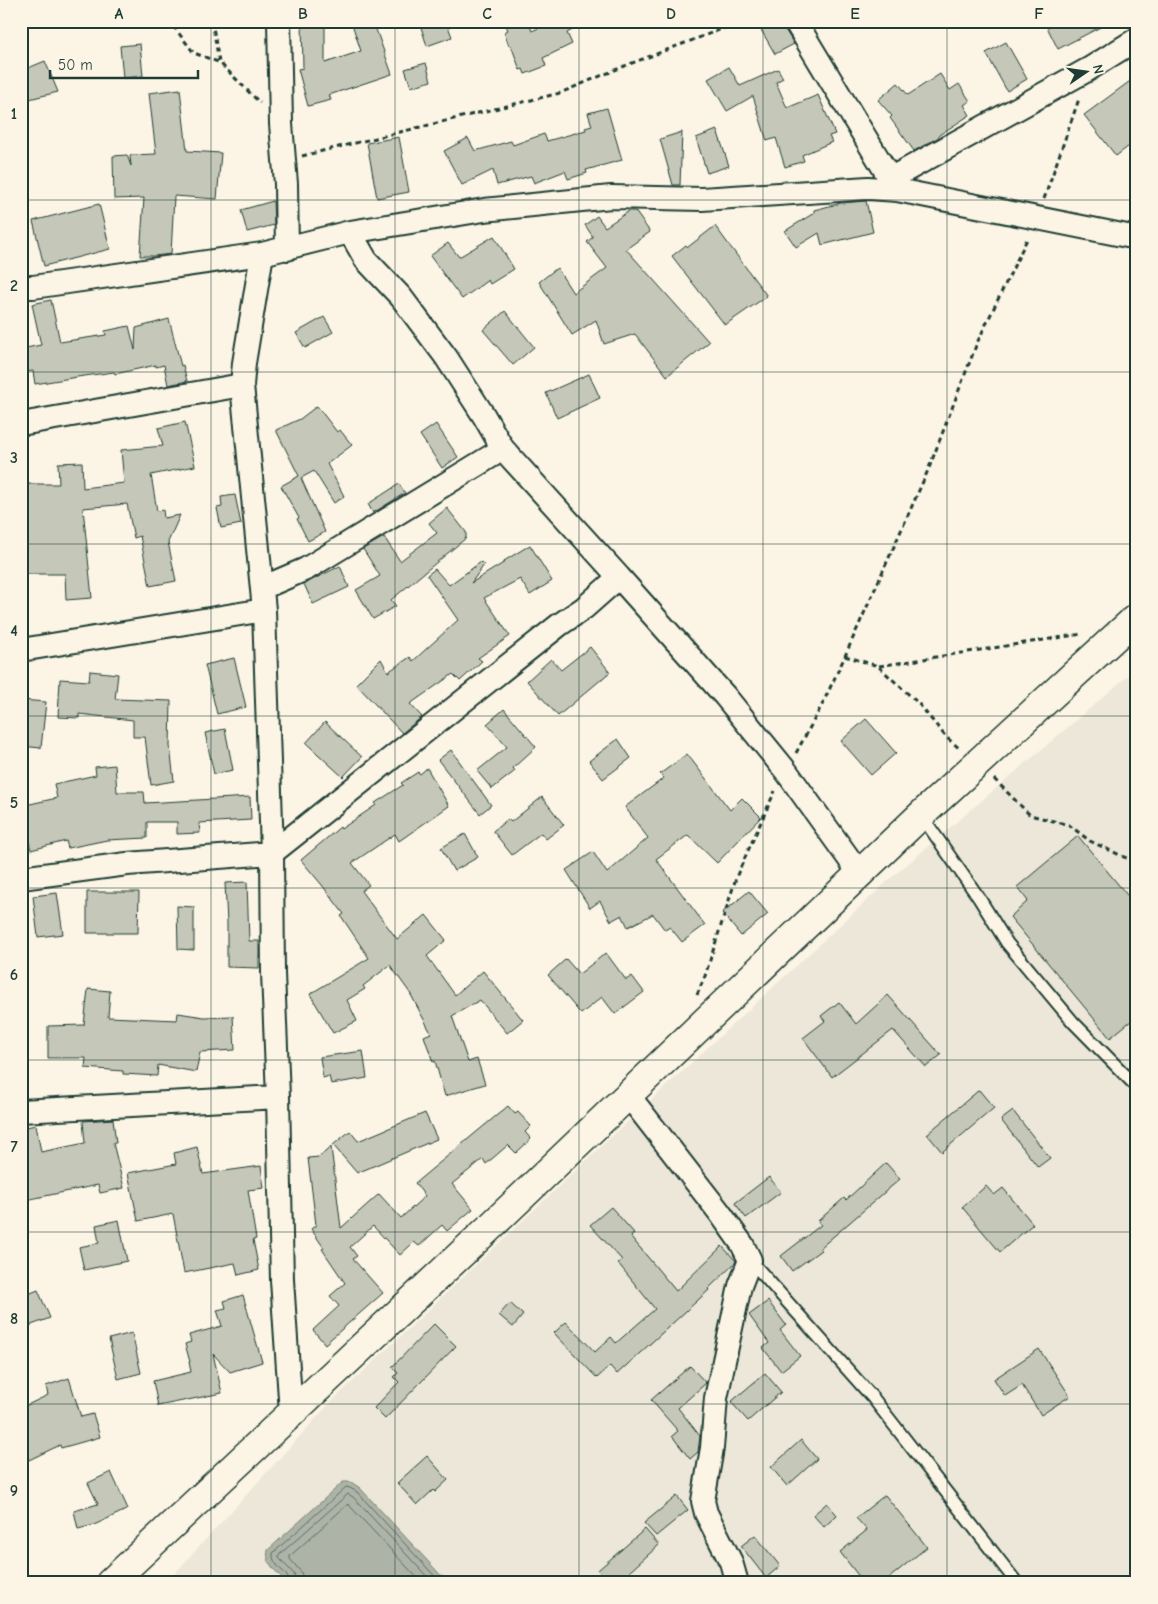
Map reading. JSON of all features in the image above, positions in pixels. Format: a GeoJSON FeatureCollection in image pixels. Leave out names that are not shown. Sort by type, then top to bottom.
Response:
{"type":"FeatureCollection","features":[{"type":"Feature","properties":{"kind":"street"},"geometry":{"type":"LineString","coordinates":[[279,21],[281,124],[287,249]]}},
{"type":"Feature","properties":{"kind":"street"},"geometry":{"type":"LineString","coordinates":[[795,21],[893,185]]}},
{"type":"Feature","properties":{"kind":"street"},"geometry":{"type":"LineString","coordinates":[[893,185],[1137,39]]}},
{"type":"Feature","properties":{"kind":"street"},"geometry":{"type":"LineString","coordinates":[[21,287],[33,287],[262,254],[350,232],[484,210],[611,197],[702,198],[893,185],[1037,218],[1137,238]]}},
{"type":"Feature","properties":{"kind":"street"},"geometry":{"type":"LineString","coordinates":[[350,232],[366,260],[401,297],[446,358],[503,449],[725,696],[786,772],[860,874]]}},
{"type":"Feature","properties":{"kind":"street"},"geometry":{"type":"LineString","coordinates":[[262,254],[242,385],[263,598],[272,853],[273,973],[282,1280],[290,1413]]}},
{"type":"Feature","properties":{"kind":"street"},"geometry":{"type":"LineString","coordinates":[[21,424],[242,385]]}},
{"type":"Feature","properties":{"kind":"street"},"geometry":{"type":"LineString","coordinates":[[21,650],[263,598],[306,569],[503,449]]}},
{"type":"Feature","properties":{"kind":"street"},"geometry":{"type":"LineString","coordinates":[[21,878],[127,864],[272,853],[559,625],[584,608],[619,578]]}},
{"type":"Feature","properties":{"kind":"street"},"geometry":{"type":"LineString","coordinates":[[110,1583],[629,1096],[920,815],[1137,618]]}},
{"type":"Feature","properties":{"kind":"street"},"geometry":{"type":"LineString","coordinates":[[629,1096],[720,1213],[742,1244],[750,1260],[740,1286],[716,1398],[712,1448],[703,1501],[706,1513],[732,1562],[737,1583]]}},
{"type":"Feature","properties":{"kind":"street"},"geometry":{"type":"LineString","coordinates":[[21,1111],[278,1097]]}},
{"type":"Feature","properties":{"kind":"lane"},"geometry":{"type":"LineString","coordinates":[[920,815],[1007,943],[1073,1022],[1137,1086]]}},
{"type":"Feature","properties":{"kind":"lane"},"geometry":{"type":"LineString","coordinates":[[750,1260],[873,1398],[1018,1583]]}},
{"type":"Feature","properties":{"kind":"path"},"geometry":{"type":"LineString","coordinates":[[166,21],[174,27],[194,52],[218,62],[281,124]]}},
{"type":"Feature","properties":{"kind":"path"},"geometry":{"type":"LineString","coordinates":[[212,21],[218,62]]}},
{"type":"Feature","properties":{"kind":"path"},"geometry":{"type":"LineString","coordinates":[[284,160],[560,93],[626,65],[743,21]]}},
{"type":"Feature","properties":{"kind":"path"},"geometry":{"type":"LineString","coordinates":[[695,1001],[705,976],[737,875],[772,798],[822,705],[929,468],[977,343],[1037,218],[1089,69]]}},
{"type":"Feature","properties":{"kind":"path"},"geometry":{"type":"LineString","coordinates":[[845,656],[878,666],[1088,634]]}},
{"type":"Feature","properties":{"kind":"shaded area"},"geometry":{"type":"Polygon","coordinates":[[[1137,668],[1137,1583],[166,1583],[329,1404],[609,1139],[890,879],[1137,668]]]}},
{"type":"Feature","properties":{"kind":"water"},"geometry":{"type":"Polygon","coordinates":[[[343,1482],[351,1482],[360,1488],[448,1583],[287,1583],[270,1564],[268,1550],[343,1482]]]}},
{"type":"Feature","properties":{"kind":"building"},"geometry":{"type":"Polygon","coordinates":[[[302,21],[325,21],[325,63],[361,51],[351,21],[373,21],[392,74],[329,95],[331,100],[308,106],[298,69],[303,68],[302,21]]]}},
{"type":"Feature","properties":{"kind":"building"},"geometry":{"type":"Polygon","coordinates":[[[419,21],[446,21],[452,37],[427,46],[419,21]]]}},
{"type":"Feature","properties":{"kind":"building"},"geometry":{"type":"Polygon","coordinates":[[[504,21],[528,21],[532,31],[554,21],[588,21],[567,33],[572,44],[543,58],[546,66],[525,74],[523,69],[520,70],[511,45],[509,46],[504,32],[508,30],[504,21]]]}},
{"type":"Feature","properties":{"kind":"building"},"geometry":{"type":"Polygon","coordinates":[[[756,21],[782,21],[794,44],[775,54],[756,21]]]}},
{"type":"Feature","properties":{"kind":"building"},"geometry":{"type":"Polygon","coordinates":[[[1044,21],[1112,21],[1058,49],[1044,21]]]}},
{"type":"Feature","properties":{"kind":"building"},"geometry":{"type":"Polygon","coordinates":[[[1006,42],[1027,79],[1007,91],[986,53],[1006,42]]]}},
{"type":"Feature","properties":{"kind":"building"},"geometry":{"type":"Polygon","coordinates":[[[140,44],[143,76],[123,78],[120,46],[140,44]]]}},
{"type":"Feature","properties":{"kind":"building"},"geometry":{"type":"Polygon","coordinates":[[[45,61],[58,92],[21,101],[21,71],[45,61]]]}},
{"type":"Feature","properties":{"kind":"building"},"geometry":{"type":"Polygon","coordinates":[[[426,63],[431,81],[411,87],[405,69],[426,63]]]}},
{"type":"Feature","properties":{"kind":"building"},"geometry":{"type":"Polygon","coordinates":[[[729,67],[740,86],[778,69],[783,78],[776,82],[787,108],[818,95],[835,134],[829,136],[832,142],[802,155],[804,161],[785,167],[776,138],[767,141],[753,96],[727,111],[708,79],[729,67]]]}},
{"type":"Feature","properties":{"kind":"building"},"geometry":{"type":"Polygon","coordinates":[[[940,74],[950,90],[959,84],[970,101],[964,105],[970,115],[939,135],[939,137],[914,151],[890,118],[892,116],[878,100],[898,83],[908,95],[940,74]]]}},
{"type":"Feature","properties":{"kind":"building"},"geometry":{"type":"Polygon","coordinates":[[[1137,76],[1137,140],[1116,156],[1084,115],[1137,76]]]}},
{"type":"Feature","properties":{"kind":"building"},"geometry":{"type":"Polygon","coordinates":[[[180,89],[187,151],[221,153],[217,199],[174,196],[171,254],[140,256],[144,198],[114,199],[113,156],[127,155],[131,166],[130,155],[156,154],[149,93],[180,89]]]}},
{"type":"Feature","properties":{"kind":"building"},"geometry":{"type":"Polygon","coordinates":[[[607,108],[622,160],[586,170],[587,173],[568,179],[565,171],[534,183],[531,176],[497,185],[493,170],[462,185],[444,151],[468,138],[475,151],[511,141],[513,145],[544,134],[547,141],[586,130],[585,128],[592,126],[588,113],[607,108]]]}},
{"type":"Feature","properties":{"kind":"building"},"geometry":{"type":"Polygon","coordinates":[[[717,130],[729,166],[707,173],[696,138],[717,130]]]}},
{"type":"Feature","properties":{"kind":"building"},"geometry":{"type":"Polygon","coordinates":[[[682,132],[680,185],[673,185],[660,139],[682,132]]]}},
{"type":"Feature","properties":{"kind":"building"},"geometry":{"type":"Polygon","coordinates":[[[399,137],[409,192],[377,198],[367,143],[399,137]]]}},
{"type":"Feature","properties":{"kind":"building"},"geometry":{"type":"Polygon","coordinates":[[[273,201],[274,225],[247,232],[241,210],[273,201]]]}},
{"type":"Feature","properties":{"kind":"building"},"geometry":{"type":"Polygon","coordinates":[[[866,201],[873,232],[822,245],[819,233],[796,247],[785,231],[814,213],[814,210],[841,203],[866,201]]]}},
{"type":"Feature","properties":{"kind":"building"},"geometry":{"type":"Polygon","coordinates":[[[99,204],[110,249],[44,266],[33,221],[99,204]]]}},
{"type":"Feature","properties":{"kind":"building"},"geometry":{"type":"Polygon","coordinates":[[[629,211],[635,211],[650,232],[626,249],[709,342],[667,376],[635,334],[604,344],[596,320],[572,335],[539,282],[557,268],[573,293],[607,268],[587,242],[593,237],[585,225],[597,216],[605,227],[629,211]]]}},
{"type":"Feature","properties":{"kind":"building"},"geometry":{"type":"Polygon","coordinates":[[[715,226],[767,296],[725,325],[672,256],[686,245],[688,247],[715,226]]]}},
{"type":"Feature","properties":{"kind":"building"},"geometry":{"type":"Polygon","coordinates":[[[494,236],[514,269],[490,284],[488,280],[462,299],[430,256],[448,243],[459,257],[494,236]]]}},
{"type":"Feature","properties":{"kind":"building"},"geometry":{"type":"Polygon","coordinates":[[[51,300],[60,342],[106,335],[105,331],[129,326],[135,350],[136,328],[169,319],[181,366],[183,365],[187,381],[168,385],[164,365],[156,367],[156,365],[115,374],[114,372],[35,384],[33,371],[21,373],[21,349],[41,345],[32,304],[51,300]]]}},
{"type":"Feature","properties":{"kind":"building"},"geometry":{"type":"Polygon","coordinates":[[[505,311],[534,347],[513,365],[483,330],[505,311]]]}},
{"type":"Feature","properties":{"kind":"building"},"geometry":{"type":"Polygon","coordinates":[[[324,317],[333,332],[305,348],[296,333],[324,317]]]}},
{"type":"Feature","properties":{"kind":"building"},"geometry":{"type":"Polygon","coordinates":[[[589,374],[600,398],[557,418],[546,393],[589,374]]]}},
{"type":"Feature","properties":{"kind":"building"},"geometry":{"type":"Polygon","coordinates":[[[317,406],[337,432],[340,430],[352,445],[327,464],[344,496],[334,503],[314,471],[301,478],[325,532],[308,541],[297,519],[299,518],[281,486],[299,476],[276,430],[300,419],[317,406]]]}},
{"type":"Feature","properties":{"kind":"building"},"geometry":{"type":"Polygon","coordinates":[[[185,422],[195,466],[151,475],[157,511],[163,510],[164,518],[180,515],[168,542],[176,581],[150,586],[140,536],[134,538],[127,504],[83,508],[92,598],[66,600],[65,574],[22,574],[21,484],[59,484],[58,463],[82,462],[83,488],[124,483],[121,450],[163,446],[158,428],[185,422]]]}},
{"type":"Feature","properties":{"kind":"building"},"geometry":{"type":"Polygon","coordinates":[[[436,424],[458,457],[442,468],[420,435],[436,424]]]}},
{"type":"Feature","properties":{"kind":"building"},"geometry":{"type":"Polygon","coordinates":[[[399,484],[405,493],[373,513],[368,504],[399,484]]]}},
{"type":"Feature","properties":{"kind":"building"},"geometry":{"type":"Polygon","coordinates":[[[235,495],[241,524],[221,528],[217,508],[222,507],[221,497],[235,495]]]}},
{"type":"Feature","properties":{"kind":"building"},"geometry":{"type":"Polygon","coordinates":[[[447,508],[466,532],[466,538],[391,600],[396,606],[373,619],[356,590],[380,576],[363,549],[384,537],[400,561],[437,533],[429,523],[447,508]]]}},
{"type":"Feature","properties":{"kind":"building"},"geometry":{"type":"Polygon","coordinates":[[[530,545],[552,581],[530,595],[520,579],[484,598],[510,636],[478,658],[482,661],[460,681],[453,674],[410,704],[422,717],[402,733],[356,684],[381,659],[388,672],[410,657],[413,661],[458,620],[427,575],[435,569],[449,585],[481,562],[484,565],[471,583],[530,545]]]}},
{"type":"Feature","properties":{"kind":"building"},"geometry":{"type":"Polygon","coordinates":[[[340,566],[349,587],[313,604],[304,584],[340,566]]]}},
{"type":"Feature","properties":{"kind":"building"},"geometry":{"type":"Polygon","coordinates":[[[590,647],[610,672],[558,716],[527,681],[551,659],[561,670],[590,647]]]}},
{"type":"Feature","properties":{"kind":"building"},"geometry":{"type":"Polygon","coordinates":[[[234,658],[246,707],[217,714],[205,665],[234,658]]]}},
{"type":"Feature","properties":{"kind":"building"},"geometry":{"type":"Polygon","coordinates":[[[90,671],[118,674],[115,699],[171,701],[170,746],[174,781],[151,785],[145,737],[133,737],[133,720],[79,714],[79,718],[58,717],[60,679],[89,681],[90,671]]]}},
{"type":"Feature","properties":{"kind":"building"},"geometry":{"type":"Polygon","coordinates":[[[21,700],[46,702],[41,748],[21,746],[21,700]]]}},
{"type":"Feature","properties":{"kind":"building"},"geometry":{"type":"Polygon","coordinates":[[[504,709],[536,747],[513,768],[515,771],[492,789],[477,771],[507,747],[487,724],[504,709]]]}},
{"type":"Feature","properties":{"kind":"building"},"geometry":{"type":"Polygon","coordinates":[[[866,719],[896,753],[871,775],[841,741],[866,719]]]}},
{"type":"Feature","properties":{"kind":"building"},"geometry":{"type":"Polygon","coordinates":[[[325,722],[362,757],[343,777],[306,743],[325,722]]]}},
{"type":"Feature","properties":{"kind":"building"},"geometry":{"type":"Polygon","coordinates":[[[225,729],[233,770],[214,774],[205,733],[225,729]]]}},
{"type":"Feature","properties":{"kind":"building"},"geometry":{"type":"Polygon","coordinates":[[[618,739],[631,758],[603,779],[589,761],[618,739]]]}},
{"type":"Feature","properties":{"kind":"building"},"geometry":{"type":"Polygon","coordinates":[[[451,750],[491,805],[480,814],[438,760],[451,750]]]}},
{"type":"Feature","properties":{"kind":"building"},"geometry":{"type":"Polygon","coordinates":[[[687,754],[730,810],[742,798],[761,817],[717,863],[688,835],[656,859],[705,925],[682,942],[670,927],[665,930],[653,914],[628,927],[622,915],[611,921],[600,901],[590,908],[566,870],[593,852],[607,873],[648,838],[625,807],[664,778],[660,774],[687,754]]]}},
{"type":"Feature","properties":{"kind":"building"},"geometry":{"type":"Polygon","coordinates":[[[115,765],[117,792],[144,792],[145,803],[250,797],[251,820],[199,823],[200,833],[177,834],[177,822],[147,822],[147,838],[107,840],[68,848],[66,841],[31,850],[21,806],[57,798],[54,784],[96,775],[95,767],[115,765]]]}},
{"type":"Feature","properties":{"kind":"building"},"geometry":{"type":"Polygon","coordinates":[[[427,768],[449,806],[399,841],[395,834],[352,863],[369,885],[361,891],[397,939],[426,915],[446,940],[427,956],[455,995],[483,971],[523,1020],[507,1033],[480,1000],[452,1016],[468,1062],[477,1059],[485,1084],[445,1096],[435,1061],[433,1062],[424,1036],[431,1033],[410,993],[390,965],[363,986],[365,989],[347,1000],[357,1021],[333,1033],[310,994],[369,958],[341,916],[344,914],[301,860],[340,827],[341,829],[376,805],[375,803],[403,785],[401,783],[418,772],[420,774],[427,768]]]}},
{"type":"Feature","properties":{"kind":"building"},"geometry":{"type":"Polygon","coordinates":[[[542,797],[564,825],[546,839],[541,833],[512,855],[493,831],[508,819],[511,822],[542,797]]]}},
{"type":"Feature","properties":{"kind":"building"},"geometry":{"type":"Polygon","coordinates":[[[465,834],[478,857],[454,871],[441,848],[465,834]]]}},
{"type":"Feature","properties":{"kind":"building"},"geometry":{"type":"Polygon","coordinates":[[[1078,836],[1137,907],[1137,1016],[1110,1038],[1010,917],[1028,901],[1017,887],[1078,836]]]}},
{"type":"Feature","properties":{"kind":"building"},"geometry":{"type":"Polygon","coordinates":[[[247,882],[249,941],[259,941],[259,968],[227,967],[225,883],[247,882]]]}},
{"type":"Feature","properties":{"kind":"building"},"geometry":{"type":"Polygon","coordinates":[[[749,891],[768,914],[741,936],[722,913],[749,891]]]}},
{"type":"Feature","properties":{"kind":"building"},"geometry":{"type":"Polygon","coordinates":[[[87,892],[139,892],[138,933],[87,933],[87,892]]]}},
{"type":"Feature","properties":{"kind":"building"},"geometry":{"type":"Polygon","coordinates":[[[57,893],[63,934],[38,937],[33,896],[57,893]]]}},
{"type":"Feature","properties":{"kind":"building"},"geometry":{"type":"Polygon","coordinates":[[[177,906],[194,907],[194,950],[178,949],[177,906]]]}},
{"type":"Feature","properties":{"kind":"building"},"geometry":{"type":"Polygon","coordinates":[[[606,953],[626,980],[632,976],[644,992],[615,1014],[602,997],[581,1014],[548,975],[566,959],[579,974],[606,953]]]}},
{"type":"Feature","properties":{"kind":"building"},"geometry":{"type":"Polygon","coordinates":[[[88,989],[110,991],[108,1017],[177,1020],[178,1013],[204,1017],[233,1016],[235,1050],[200,1052],[196,1072],[158,1065],[157,1076],[123,1074],[123,1071],[85,1068],[86,1058],[48,1058],[48,1026],[84,1025],[88,989]]]}},
{"type":"Feature","properties":{"kind":"building"},"geometry":{"type":"Polygon","coordinates":[[[888,995],[941,1055],[926,1067],[893,1030],[832,1077],[803,1038],[825,1021],[821,1016],[839,1002],[856,1024],[888,995]]]}},
{"type":"Feature","properties":{"kind":"building"},"geometry":{"type":"Polygon","coordinates":[[[363,1051],[367,1078],[331,1084],[329,1076],[323,1078],[320,1057],[363,1051]]]}},
{"type":"Feature","properties":{"kind":"building"},"geometry":{"type":"Polygon","coordinates":[[[979,1090],[994,1108],[942,1152],[927,1134],[979,1090]]]}},
{"type":"Feature","properties":{"kind":"building"},"geometry":{"type":"Polygon","coordinates":[[[508,1106],[515,1114],[518,1112],[531,1126],[525,1132],[531,1139],[516,1153],[508,1145],[486,1164],[483,1159],[452,1184],[473,1209],[447,1231],[442,1225],[419,1246],[414,1242],[400,1255],[373,1226],[350,1247],[357,1256],[353,1259],[383,1293],[325,1344],[313,1330],[339,1306],[330,1296],[345,1283],[311,1229],[316,1225],[308,1158],[319,1157],[331,1147],[341,1228],[379,1194],[401,1218],[425,1196],[415,1183],[508,1106]]]}},
{"type":"Feature","properties":{"kind":"building"},"geometry":{"type":"Polygon","coordinates":[[[1013,1111],[1050,1158],[1038,1167],[1001,1120],[1013,1111]]]}},
{"type":"Feature","properties":{"kind":"building"},"geometry":{"type":"Polygon","coordinates":[[[425,1113],[437,1139],[357,1173],[333,1145],[350,1131],[358,1141],[425,1113]]]}},
{"type":"Feature","properties":{"kind":"building"},"geometry":{"type":"Polygon","coordinates":[[[113,1119],[116,1143],[113,1143],[124,1188],[100,1193],[98,1185],[21,1201],[21,1128],[36,1125],[41,1152],[85,1143],[83,1121],[113,1119]]]}},
{"type":"Feature","properties":{"kind":"building"},"geometry":{"type":"Polygon","coordinates":[[[197,1147],[203,1174],[261,1166],[264,1188],[248,1190],[256,1239],[253,1240],[259,1270],[238,1275],[235,1263],[184,1273],[173,1214],[138,1221],[128,1173],[176,1164],[174,1153],[197,1147]]]}},
{"type":"Feature","properties":{"kind":"building"},"geometry":{"type":"Polygon","coordinates":[[[886,1163],[900,1179],[820,1248],[821,1250],[792,1271],[781,1256],[821,1225],[818,1221],[844,1198],[846,1200],[886,1163]]]}},
{"type":"Feature","properties":{"kind":"building"},"geometry":{"type":"Polygon","coordinates":[[[769,1177],[781,1192],[746,1218],[735,1203],[769,1177]]]}},
{"type":"Feature","properties":{"kind":"building"},"geometry":{"type":"Polygon","coordinates":[[[986,1186],[994,1195],[1003,1188],[1033,1224],[1000,1252],[962,1207],[986,1186]]]}},
{"type":"Feature","properties":{"kind":"building"},"geometry":{"type":"Polygon","coordinates":[[[611,1207],[634,1233],[631,1237],[676,1291],[722,1246],[736,1261],[709,1290],[617,1374],[610,1366],[597,1378],[554,1333],[566,1322],[595,1352],[611,1337],[616,1343],[655,1309],[618,1263],[622,1260],[590,1225],[611,1207]]]}},
{"type":"Feature","properties":{"kind":"building"},"geometry":{"type":"Polygon","coordinates":[[[119,1220],[127,1261],[84,1270],[79,1247],[99,1243],[96,1225],[119,1220]]]}},
{"type":"Feature","properties":{"kind":"building"},"geometry":{"type":"Polygon","coordinates":[[[38,1290],[50,1318],[21,1329],[21,1297],[38,1290]]]}},
{"type":"Feature","properties":{"kind":"building"},"geometry":{"type":"Polygon","coordinates":[[[243,1295],[262,1362],[230,1372],[213,1354],[222,1393],[158,1406],[153,1381],[191,1372],[185,1344],[191,1342],[189,1335],[222,1326],[217,1310],[226,1308],[224,1301],[243,1295]]]}},
{"type":"Feature","properties":{"kind":"building"},"geometry":{"type":"Polygon","coordinates":[[[768,1301],[786,1325],[780,1330],[800,1356],[781,1371],[763,1348],[769,1343],[749,1315],[768,1301]]]}},
{"type":"Feature","properties":{"kind":"building"},"geometry":{"type":"Polygon","coordinates":[[[510,1303],[523,1315],[513,1327],[499,1315],[510,1303]]]}},
{"type":"Feature","properties":{"kind":"building"},"geometry":{"type":"Polygon","coordinates":[[[434,1324],[456,1346],[385,1419],[374,1408],[399,1382],[394,1377],[398,1373],[392,1367],[434,1324]]]}},
{"type":"Feature","properties":{"kind":"building"},"geometry":{"type":"Polygon","coordinates":[[[132,1333],[141,1373],[118,1379],[109,1339],[132,1333]]]}},
{"type":"Feature","properties":{"kind":"building"},"geometry":{"type":"Polygon","coordinates":[[[1039,1349],[1070,1396],[1041,1415],[1022,1385],[1005,1396],[994,1379],[1039,1349]]]}},
{"type":"Feature","properties":{"kind":"building"},"geometry":{"type":"Polygon","coordinates":[[[690,1366],[706,1383],[678,1408],[700,1436],[698,1452],[690,1459],[672,1436],[678,1431],[651,1400],[690,1366]]]}},
{"type":"Feature","properties":{"kind":"building"},"geometry":{"type":"Polygon","coordinates":[[[765,1373],[781,1392],[748,1421],[731,1402],[765,1373]]]}},
{"type":"Feature","properties":{"kind":"building"},"geometry":{"type":"Polygon","coordinates":[[[69,1378],[81,1417],[93,1414],[100,1437],[61,1448],[60,1445],[29,1460],[21,1445],[21,1408],[48,1395],[46,1386],[69,1378]]]}},
{"type":"Feature","properties":{"kind":"building"},"geometry":{"type":"Polygon","coordinates":[[[801,1440],[817,1459],[787,1486],[771,1467],[801,1440]]]}},
{"type":"Feature","properties":{"kind":"building"},"geometry":{"type":"Polygon","coordinates":[[[427,1456],[448,1480],[435,1492],[433,1490],[417,1505],[397,1483],[427,1456]]]}},
{"type":"Feature","properties":{"kind":"building"},"geometry":{"type":"Polygon","coordinates":[[[111,1472],[128,1509],[94,1525],[78,1529],[74,1511],[98,1504],[88,1483],[111,1472]]]}},
{"type":"Feature","properties":{"kind":"building"},"geometry":{"type":"Polygon","coordinates":[[[885,1495],[927,1547],[883,1583],[864,1583],[840,1552],[867,1530],[856,1518],[885,1495]]]}},
{"type":"Feature","properties":{"kind":"building"},"geometry":{"type":"Polygon","coordinates":[[[677,1496],[688,1510],[656,1536],[644,1523],[677,1496]]]}},
{"type":"Feature","properties":{"kind":"building"},"geometry":{"type":"Polygon","coordinates":[[[827,1503],[837,1515],[824,1527],[813,1515],[827,1503]]]}},
{"type":"Feature","properties":{"kind":"building"},"geometry":{"type":"Polygon","coordinates":[[[645,1529],[659,1545],[617,1583],[609,1583],[598,1570],[645,1529]]]}},
{"type":"Feature","properties":{"kind":"building"},"geometry":{"type":"Polygon","coordinates":[[[755,1535],[780,1566],[766,1578],[741,1546],[755,1535]]]}}]}
